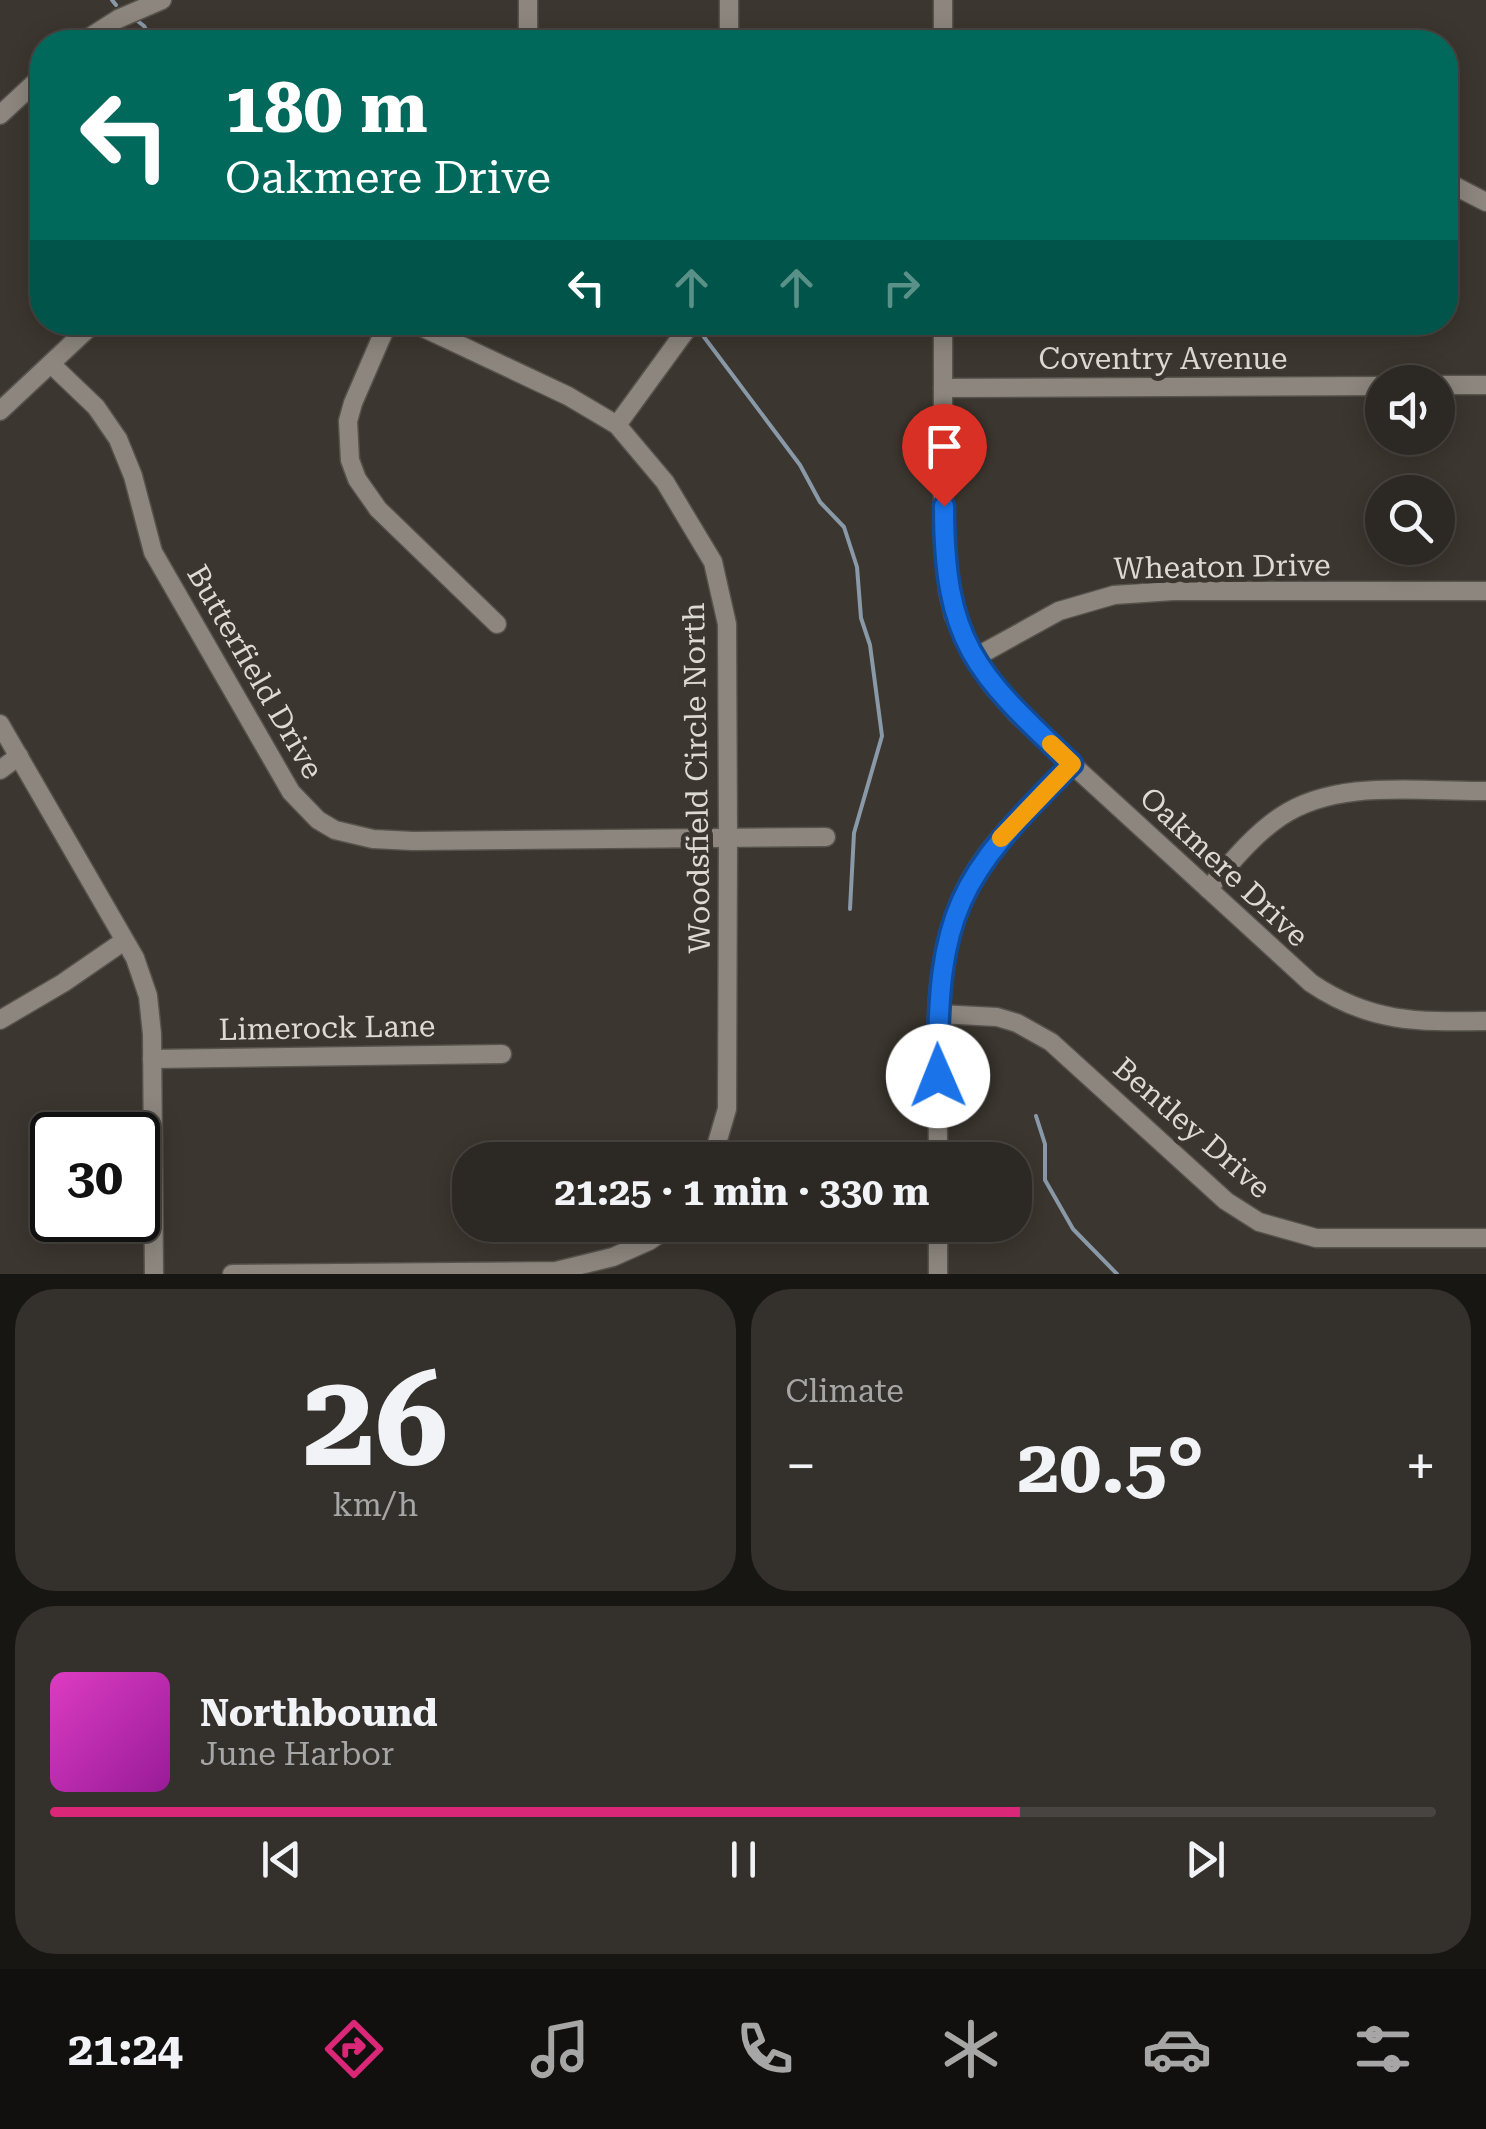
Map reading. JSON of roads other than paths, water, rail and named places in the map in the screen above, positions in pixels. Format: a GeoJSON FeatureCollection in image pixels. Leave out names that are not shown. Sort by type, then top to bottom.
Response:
{"type":"FeatureCollection","features":[{"type":"Feature","properties":{"kind":"street"},"geometry":{"type":"LineString","coordinates":[[100,30],[162,0]]}},
{"type":"Feature","properties":{"kind":"street"},"geometry":{"type":"LineString","coordinates":[[528,0],[528,30]]}},
{"type":"Feature","properties":{"kind":"street"},"geometry":{"type":"LineString","coordinates":[[729,0],[729,30]]}},
{"type":"Feature","properties":{"kind":"street"},"geometry":{"type":"LineString","coordinates":[[943,0],[943,30]]}},
{"type":"Feature","properties":{"kind":"street"},"geometry":{"type":"LineString","coordinates":[[0,114],[30,87]]}},
{"type":"Feature","properties":{"kind":"street"},"geometry":{"type":"LineString","coordinates":[[1458,188],[1486,202]]}},
{"type":"Feature","properties":{"kind":"street"},"geometry":{"type":"LineString","coordinates":[[0,411],[82,335]]}},
{"type":"Feature","properties":{"kind":"street"},"geometry":{"type":"LineString","coordinates":[[382,335],[353,403],[347,440],[357,479],[378,509],[497,624]]}},
{"type":"Feature","properties":{"kind":"street","name":"Woodsfield Circle North"},"geometry":{"type":"LineString","coordinates":[[439,335],[568,396],[617,426],[665,482],[705,545],[719,579],[727,624],[728,839],[726,1109],[717,1142]]}},
{"type":"Feature","properties":{"kind":"street"},"geometry":{"type":"LineString","coordinates":[[617,426],[683,335]]}},
{"type":"Feature","properties":{"kind":"street","name":"Oakmere Drive"},"geometry":{"type":"LineString","coordinates":[[943,335],[945,564],[954,616],[974,658],[1004,700],[1296,971],[1345,1004],[1403,1020],[1486,1021]]}},
{"type":"Feature","properties":{"kind":"street","name":"Butterfield Drive"},"geometry":{"type":"LineString","coordinates":[[52,365],[96,407],[118,439],[134,476],[153,552],[280,776],[318,820],[354,836],[393,840],[826,837]]}},
{"type":"Feature","properties":{"kind":"street"},"geometry":{"type":"LineString","coordinates":[[1455,386],[1486,385]]}},
{"type":"Feature","properties":{"kind":"street","name":"Coventry Avenue"},"geometry":{"type":"LineString","coordinates":[[943,388],[1365,386]]}},
{"type":"Feature","properties":{"kind":"street","name":"Wheaton Drive"},"geometry":{"type":"LineString","coordinates":[[974,658],[1060,611],[1114,594],[1173,590],[1486,590]]}},
{"type":"Feature","properties":{"kind":"street"},"geometry":{"type":"LineString","coordinates":[[0,724],[134,958],[148,996],[154,1274]]}},
{"type":"Feature","properties":{"kind":"street"},"geometry":{"type":"LineString","coordinates":[[0,770],[19,756]]}},
{"type":"Feature","properties":{"kind":"street"},"geometry":{"type":"LineString","coordinates":[[938,1142],[938,1014],[946,939],[968,884],[1015,821],[1072,764]]}},
{"type":"Feature","properties":{"kind":"street"},"geometry":{"type":"LineString","coordinates":[[1208,889],[1263,830],[1314,800],[1370,792],[1486,792]]}},
{"type":"Feature","properties":{"kind":"street"},"geometry":{"type":"LineString","coordinates":[[0,1020],[63,984],[124,941]]}},
{"type":"Feature","properties":{"kind":"street","name":"Bentley Drive"},"geometry":{"type":"LineString","coordinates":[[938,1014],[998,1016],[1052,1042],[1226,1201],[1258,1222],[1316,1238],[1486,1238]]}},
{"type":"Feature","properties":{"kind":"street","name":"Limerock Lane"},"geometry":{"type":"LineString","coordinates":[[152,1058],[502,1054]]}},
{"type":"Feature","properties":{"kind":"street"},"geometry":{"type":"LineString","coordinates":[[232,1274],[556,1271],[613,1257],[647,1242]]}},
{"type":"Feature","properties":{"kind":"street"},"geometry":{"type":"LineString","coordinates":[[938,1242],[938,1274]]}},
{"type":"Feature","properties":{"kind":"waterway"},"geometry":{"type":"LineString","coordinates":[[112,0],[116,5]]}},
{"type":"Feature","properties":{"kind":"waterway"},"geometry":{"type":"LineString","coordinates":[[135,19],[146,30]]}},
{"type":"Feature","properties":{"kind":"waterway"},"geometry":{"type":"LineString","coordinates":[[704,337],[800,465],[820,502],[844,527],[857,567],[861,618],[870,645],[882,736],[854,833],[850,909]]}},
{"type":"Feature","properties":{"kind":"waterway"},"geometry":{"type":"LineString","coordinates":[[1036,1116],[1045,1144],[1045,1180],[1073,1229],[1117,1274]]}}]}
